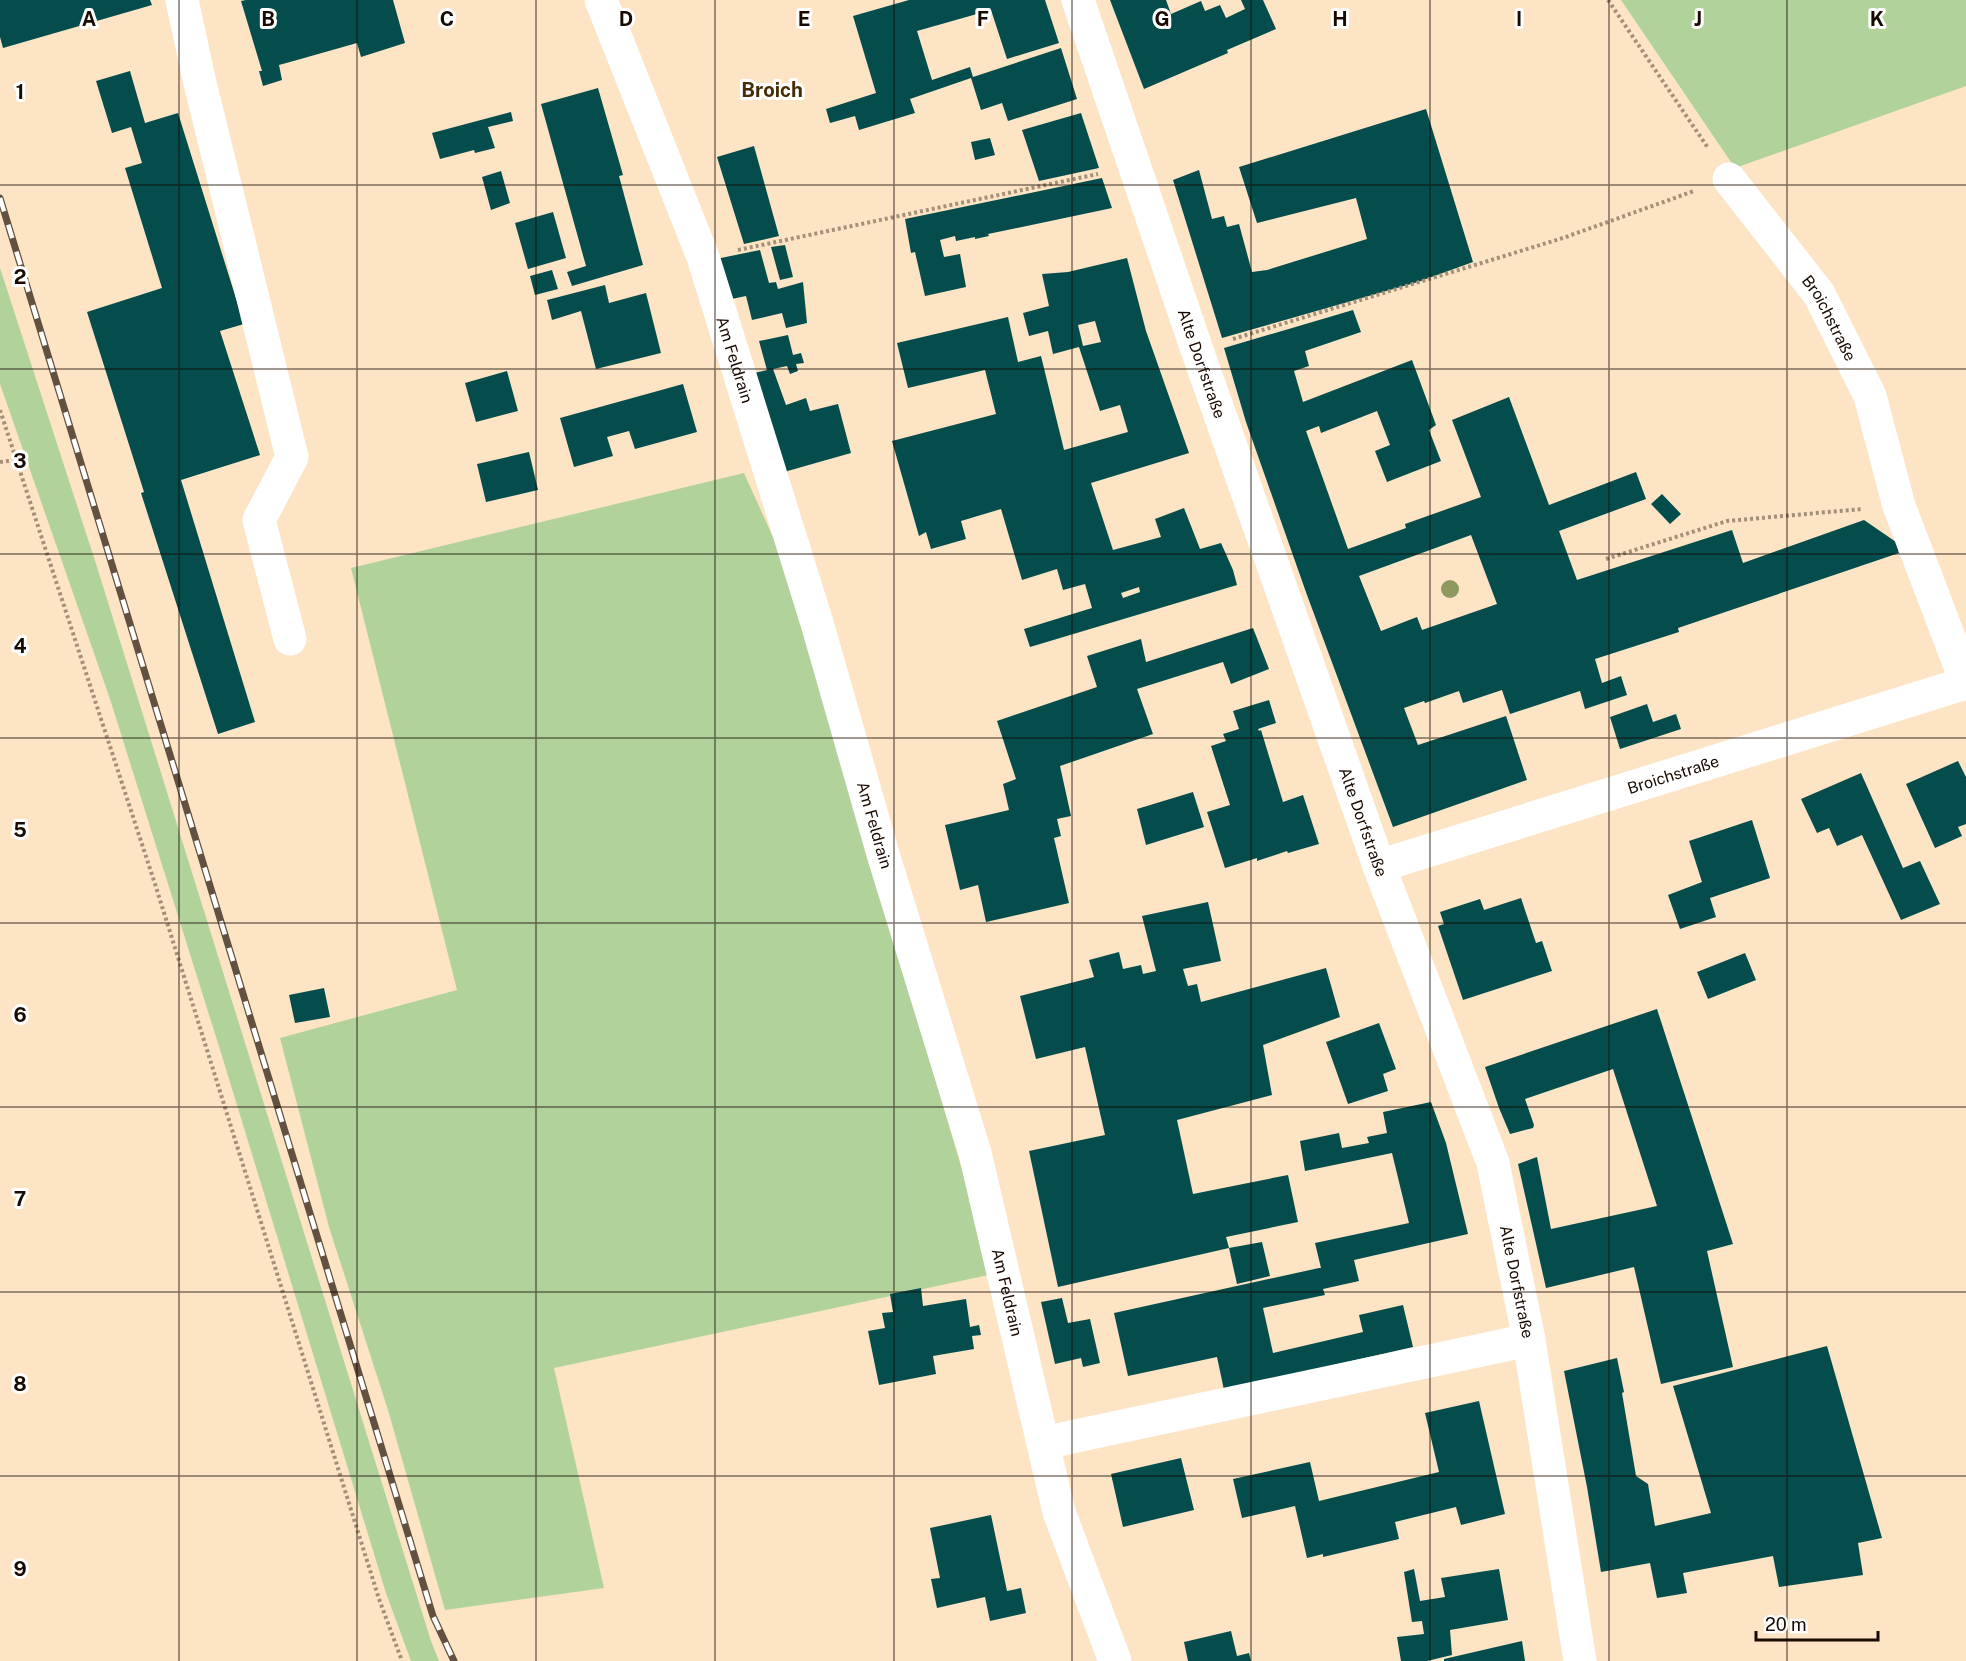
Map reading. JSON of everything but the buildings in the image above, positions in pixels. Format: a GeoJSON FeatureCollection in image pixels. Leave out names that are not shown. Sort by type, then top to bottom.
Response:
{"type":"FeatureCollection","features":[{"type":"Feature","properties":{"kind":"street"},"geometry":{"type":"LineString","coordinates":[[182,0],[199,80],[292,457],[259,520],[290,639]]}},
{"type":"Feature","properties":{"kind":"street","name":"Am Feldrain"},"geometry":{"type":"LineString","coordinates":[[601,0],[704,257],[817,623],[883,854],[975,1153],[1059,1512],[1115,1661]]}},
{"type":"Feature","properties":{"kind":"street","name":"Alte Dorfstraße"},"geometry":{"type":"LineString","coordinates":[[1078,0],[1197,350],[1379,866],[1493,1163],[1529,1340],[1580,1661]]}},
{"type":"Feature","properties":{"kind":"street","name":"Broichstraße"},"geometry":{"type":"LineString","coordinates":[[1379,866],[1966,683],[1899,506],[1870,396],[1819,294],[1729,179]]}},
{"type":"Feature","properties":{"kind":"street"},"geometry":{"type":"LineString","coordinates":[[1043,1443],[1529,1340]]}},
{"type":"Feature","properties":{"kind":"path"},"geometry":{"type":"LineString","coordinates":[[1197,350],[1563,238],[1729,179],[1608,0]]}},
{"type":"Feature","properties":{"kind":"path"},"geometry":{"type":"LineString","coordinates":[[704,257],[1134,166]]}},
{"type":"Feature","properties":{"kind":"path"},"geometry":{"type":"LineString","coordinates":[[0,410],[155,884],[380,1599],[402,1661]]}},
{"type":"Feature","properties":{"kind":"path"},"geometry":{"type":"LineString","coordinates":[[0,462],[16,460]]}},
{"type":"Feature","properties":{"kind":"path"},"geometry":{"type":"LineString","coordinates":[[1606,559],[1727,520],[1899,506]]}},
{"type":"Feature","properties":{"kind":"green space"},"geometry":{"type":"Polygon","coordinates":[[[1621,0],[1966,0],[1966,86],[1735,168],[1621,0]]]}},
{"type":"Feature","properties":{"kind":"green space"},"geometry":{"type":"Polygon","coordinates":[[[0,268],[97,567],[439,1661],[411,1661],[386,1593],[110,699],[0,384],[0,268]]]}},
{"type":"Feature","properties":{"kind":"green space"},"geometry":{"type":"Polygon","coordinates":[[[744,473],[777,546],[993,1274],[554,1368],[604,1588],[445,1610],[388,1410],[329,1227],[280,1038],[457,990],[351,568],[744,473]]]}},
{"type":"Feature","properties":{"kind":"railway"},"geometry":{"type":"LineString","coordinates":[[0,198],[433,1616],[454,1661]]}},
{"type":"Feature","properties":{"kind":"district","name":"Broich"},"geometry":{"type":"Point","coordinates":[772,90]}}]}
